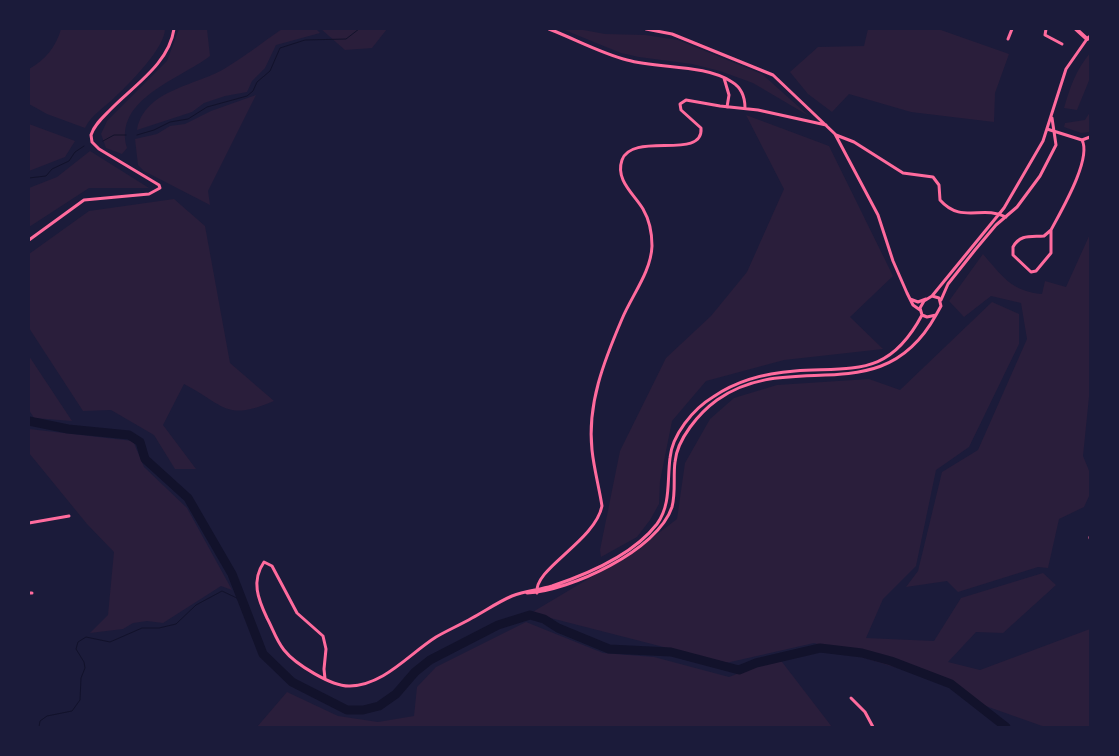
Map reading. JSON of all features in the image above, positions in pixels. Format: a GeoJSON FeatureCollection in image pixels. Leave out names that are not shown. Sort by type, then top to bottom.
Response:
{"type":"FeatureCollection","features":[{"type":"Feature","properties":{"kind":"street"},"geometry":{"type":"LineString","coordinates":[[29,240],[84,200],[149,194],[160,188],[159,185],[99,149],[92,142],[91,135],[107,113],[160,60],[170,45],[174,29]]}},
{"type":"Feature","properties":{"kind":"street"},"geometry":{"type":"LineString","coordinates":[[549,29],[627,60],[724,78],[739,88],[745,100],[745,108]]}},
{"type":"Feature","properties":{"kind":"street"},"geometry":{"type":"LineString","coordinates":[[646,29],[672,34],[773,75],[835,134],[854,142],[904,173],[933,177],[939,185],[940,200],[957,212],[999,214],[1006,217]]}},
{"type":"Feature","properties":{"kind":"street"},"geometry":{"type":"LineString","coordinates":[[1008,39],[1012,29]]}},
{"type":"Feature","properties":{"kind":"street"},"geometry":{"type":"LineString","coordinates":[[1046,29],[1044,34],[1062,44]]}},
{"type":"Feature","properties":{"kind":"street"},"geometry":{"type":"LineString","coordinates":[[910,299],[918,302],[932,296],[999,214],[1043,141],[1066,69],[1089,38],[1076,29]]}},
{"type":"Feature","properties":{"kind":"street"},"geometry":{"type":"LineString","coordinates":[[724,78],[729,95],[727,107]]}},
{"type":"Feature","properties":{"kind":"street"},"geometry":{"type":"LineString","coordinates":[[537,591],[540,579],[591,531],[600,515],[602,506],[592,448],[592,419],[596,388],[623,318],[649,264],[652,246],[649,222],[643,209],[624,182],[620,171],[625,154],[634,148],[684,145],[697,140],[700,136],[701,128],[683,114],[680,107],[683,101],[690,100],[727,107],[745,108],[826,126]]}},
{"type":"Feature","properties":{"kind":"street"},"geometry":{"type":"LineString","coordinates":[[325,679],[326,649],[323,636],[297,614],[272,566],[264,562],[258,574],[258,597],[277,641],[296,661],[325,679],[339,685],[349,686],[375,680],[437,637],[508,598],[565,586],[609,565],[653,535],[666,520],[672,506],[674,462],[680,444],[702,413],[714,402],[744,386],[762,380],[860,373],[885,364],[915,343],[940,308],[941,300],[948,284],[988,234],[1029,194],[1053,154],[1056,145],[1052,117]]}},
{"type":"Feature","properties":{"kind":"street"},"geometry":{"type":"LineString","coordinates":[[1047,130],[1082,140],[1090,137]]}},
{"type":"Feature","properties":{"kind":"street"},"geometry":{"type":"LineString","coordinates":[[835,134],[878,215],[893,261],[914,307],[927,318],[936,315]]}},
{"type":"Feature","properties":{"kind":"street"},"geometry":{"type":"LineString","coordinates":[[1051,230],[1044,236],[1027,236],[1015,244],[1013,255],[1031,272],[1036,271],[1051,253],[1051,230],[1084,156],[1082,140]]}},
{"type":"Feature","properties":{"kind":"street"},"geometry":{"type":"LineString","coordinates":[[932,296],[938,297],[941,300]]}},
{"type":"Feature","properties":{"kind":"street"},"geometry":{"type":"LineString","coordinates":[[537,591],[617,556],[642,540],[656,526],[666,503],[672,448],[683,427],[703,404],[729,388],[772,374],[862,368],[882,360],[907,338],[927,298]]}},
{"type":"Feature","properties":{"kind":"street"},"geometry":{"type":"LineString","coordinates":[[822,370],[822,375]]}},
{"type":"Feature","properties":{"kind":"street"},"geometry":{"type":"LineString","coordinates":[[29,523],[69,516]]}},
{"type":"Feature","properties":{"kind":"street"},"geometry":{"type":"LineString","coordinates":[[851,698],[865,712],[873,727]]}},
{"type":"Feature","properties":{"kind":"shaded area"},"geometry":{"type":"Polygon","coordinates":[[[61,29],[165,29],[159,46],[137,75],[95,115],[85,128],[47,114],[29,104],[29,69],[49,52],[56,42],[61,29]]]}},
{"type":"Feature","properties":{"kind":"shaded area"},"geometry":{"type":"Polygon","coordinates":[[[179,29],[207,29],[210,56],[167,82],[139,103],[130,116],[125,131],[127,148],[122,154],[106,148],[101,134],[107,121],[167,61],[179,29]]]}},
{"type":"Feature","properties":{"kind":"shaded area"},"geometry":{"type":"Polygon","coordinates":[[[282,29],[316,29],[320,33],[276,45],[265,68],[252,81],[247,92],[225,96],[204,103],[192,112],[137,130],[149,106],[160,98],[224,69],[282,29]]]}},
{"type":"Feature","properties":{"kind":"shaded area"},"geometry":{"type":"Polygon","coordinates":[[[321,29],[387,29],[372,48],[345,50],[321,29]]]}},
{"type":"Feature","properties":{"kind":"shaded area"},"geometry":{"type":"Polygon","coordinates":[[[562,29],[578,29],[605,34],[645,35],[678,40],[762,74],[809,116],[753,83],[720,71],[692,64],[621,53],[562,29]]]}},
{"type":"Feature","properties":{"kind":"shaded area"},"geometry":{"type":"Polygon","coordinates":[[[868,29],[938,29],[1009,54],[995,93],[994,122],[911,112],[849,94],[832,112],[808,94],[790,72],[818,47],[864,46],[868,29]]]}},
{"type":"Feature","properties":{"kind":"shaded area"},"geometry":{"type":"Polygon","coordinates":[[[1090,53],[1090,78],[1077,110],[1064,108],[1074,79],[1090,53]]]}},
{"type":"Feature","properties":{"kind":"shaded area"},"geometry":{"type":"Polygon","coordinates":[[[256,95],[208,191],[210,205],[144,171],[138,165],[135,139],[157,134],[170,126],[185,124],[211,111],[256,95]]]}},
{"type":"Feature","properties":{"kind":"shaded area"},"geometry":{"type":"Polygon","coordinates":[[[1090,112],[1090,132],[1081,133],[1064,127],[1065,123],[1085,120],[1090,112]]]}},
{"type":"Feature","properties":{"kind":"shaded area"},"geometry":{"type":"Polygon","coordinates":[[[746,115],[829,146],[893,276],[850,317],[883,349],[784,360],[706,381],[672,421],[660,481],[659,504],[650,520],[637,537],[601,557],[600,550],[620,451],[666,358],[711,316],[747,272],[784,189],[746,115]]]}},
{"type":"Feature","properties":{"kind":"shaded area"},"geometry":{"type":"Polygon","coordinates":[[[29,124],[75,141],[65,157],[29,171],[29,124]]]}},
{"type":"Feature","properties":{"kind":"shaded area"},"geometry":{"type":"Polygon","coordinates":[[[90,151],[149,188],[89,188],[29,227],[29,188],[57,177],[90,151]]]}},
{"type":"Feature","properties":{"kind":"shaded area"},"geometry":{"type":"Polygon","coordinates":[[[174,199],[205,226],[230,363],[274,401],[245,410],[235,410],[218,404],[184,384],[163,425],[196,469],[175,469],[154,435],[111,410],[83,411],[29,328],[29,254],[89,211],[174,199]]]}},
{"type":"Feature","properties":{"kind":"shaded area"},"geometry":{"type":"Polygon","coordinates":[[[1090,234],[1090,387],[1083,456],[1090,473],[1090,494],[1084,507],[1059,519],[1048,568],[1038,567],[958,592],[947,581],[906,587],[918,571],[942,472],[978,450],[1027,339],[1021,303],[991,296],[964,317],[949,301],[983,254],[1008,281],[1023,290],[1042,294],[1045,281],[1066,287],[1090,234]]]}},
{"type":"Feature","properties":{"kind":"shaded area"},"geometry":{"type":"Polygon","coordinates":[[[992,302],[1019,314],[1019,344],[969,447],[936,470],[916,566],[883,599],[866,638],[934,641],[961,598],[1043,573],[1056,585],[1003,633],[976,632],[948,662],[980,670],[1090,629],[1090,727],[1045,727],[980,704],[941,681],[814,643],[726,663],[531,613],[635,551],[677,519],[685,463],[710,419],[734,398],[777,385],[869,379],[900,390],[992,302]]]}},
{"type":"Feature","properties":{"kind":"shaded area"},"geometry":{"type":"Polygon","coordinates":[[[29,356],[72,421],[34,418],[29,410],[29,356]]]}},
{"type":"Feature","properties":{"kind":"shaded area"},"geometry":{"type":"Polygon","coordinates":[[[29,429],[133,441],[144,467],[187,508],[232,590],[221,586],[163,623],[147,621],[133,623],[123,629],[90,633],[108,615],[114,552],[87,524],[29,453],[29,429]]]}},
{"type":"Feature","properties":{"kind":"shaded area"},"geometry":{"type":"Polygon","coordinates":[[[526,622],[603,653],[654,657],[729,677],[779,658],[832,727],[257,727],[287,692],[338,716],[378,722],[414,716],[417,687],[436,667],[526,622]]]}},
{"type":"Feature","properties":{"kind":"waterway"},"geometry":{"type":"LineString","coordinates":[[137,135],[154,130],[170,122],[188,119],[207,107],[247,96],[253,91],[257,82],[270,71],[280,48],[305,40],[346,39],[359,29]]}},
{"type":"Feature","properties":{"kind":"waterway"},"geometry":{"type":"LineString","coordinates":[[103,141],[114,135],[126,135]]}},
{"type":"Feature","properties":{"kind":"waterway"},"geometry":{"type":"LineString","coordinates":[[29,178],[46,176],[52,169],[69,161],[75,152],[84,146]]}},
{"type":"Feature","properties":{"kind":"waterway"},"geometry":{"type":"LineString","coordinates":[[29,421],[68,429],[129,435],[140,442],[145,459],[188,498],[232,574],[263,654],[292,682],[347,710],[363,710],[379,706],[396,694],[415,672],[430,660],[498,625],[530,615],[544,619],[558,628],[609,649],[671,652],[739,670],[756,663],[820,648],[862,653],[891,661],[951,684],[1006,727]]}},
{"type":"Feature","properties":{"kind":"waterway"},"geometry":{"type":"LineString","coordinates":[[39,727],[40,721],[47,716],[72,711],[80,700],[81,678],[85,668],[84,662],[76,649],[78,642],[86,637],[110,642],[142,628],[159,628],[176,624],[196,605],[222,591],[241,600]]}}]}
